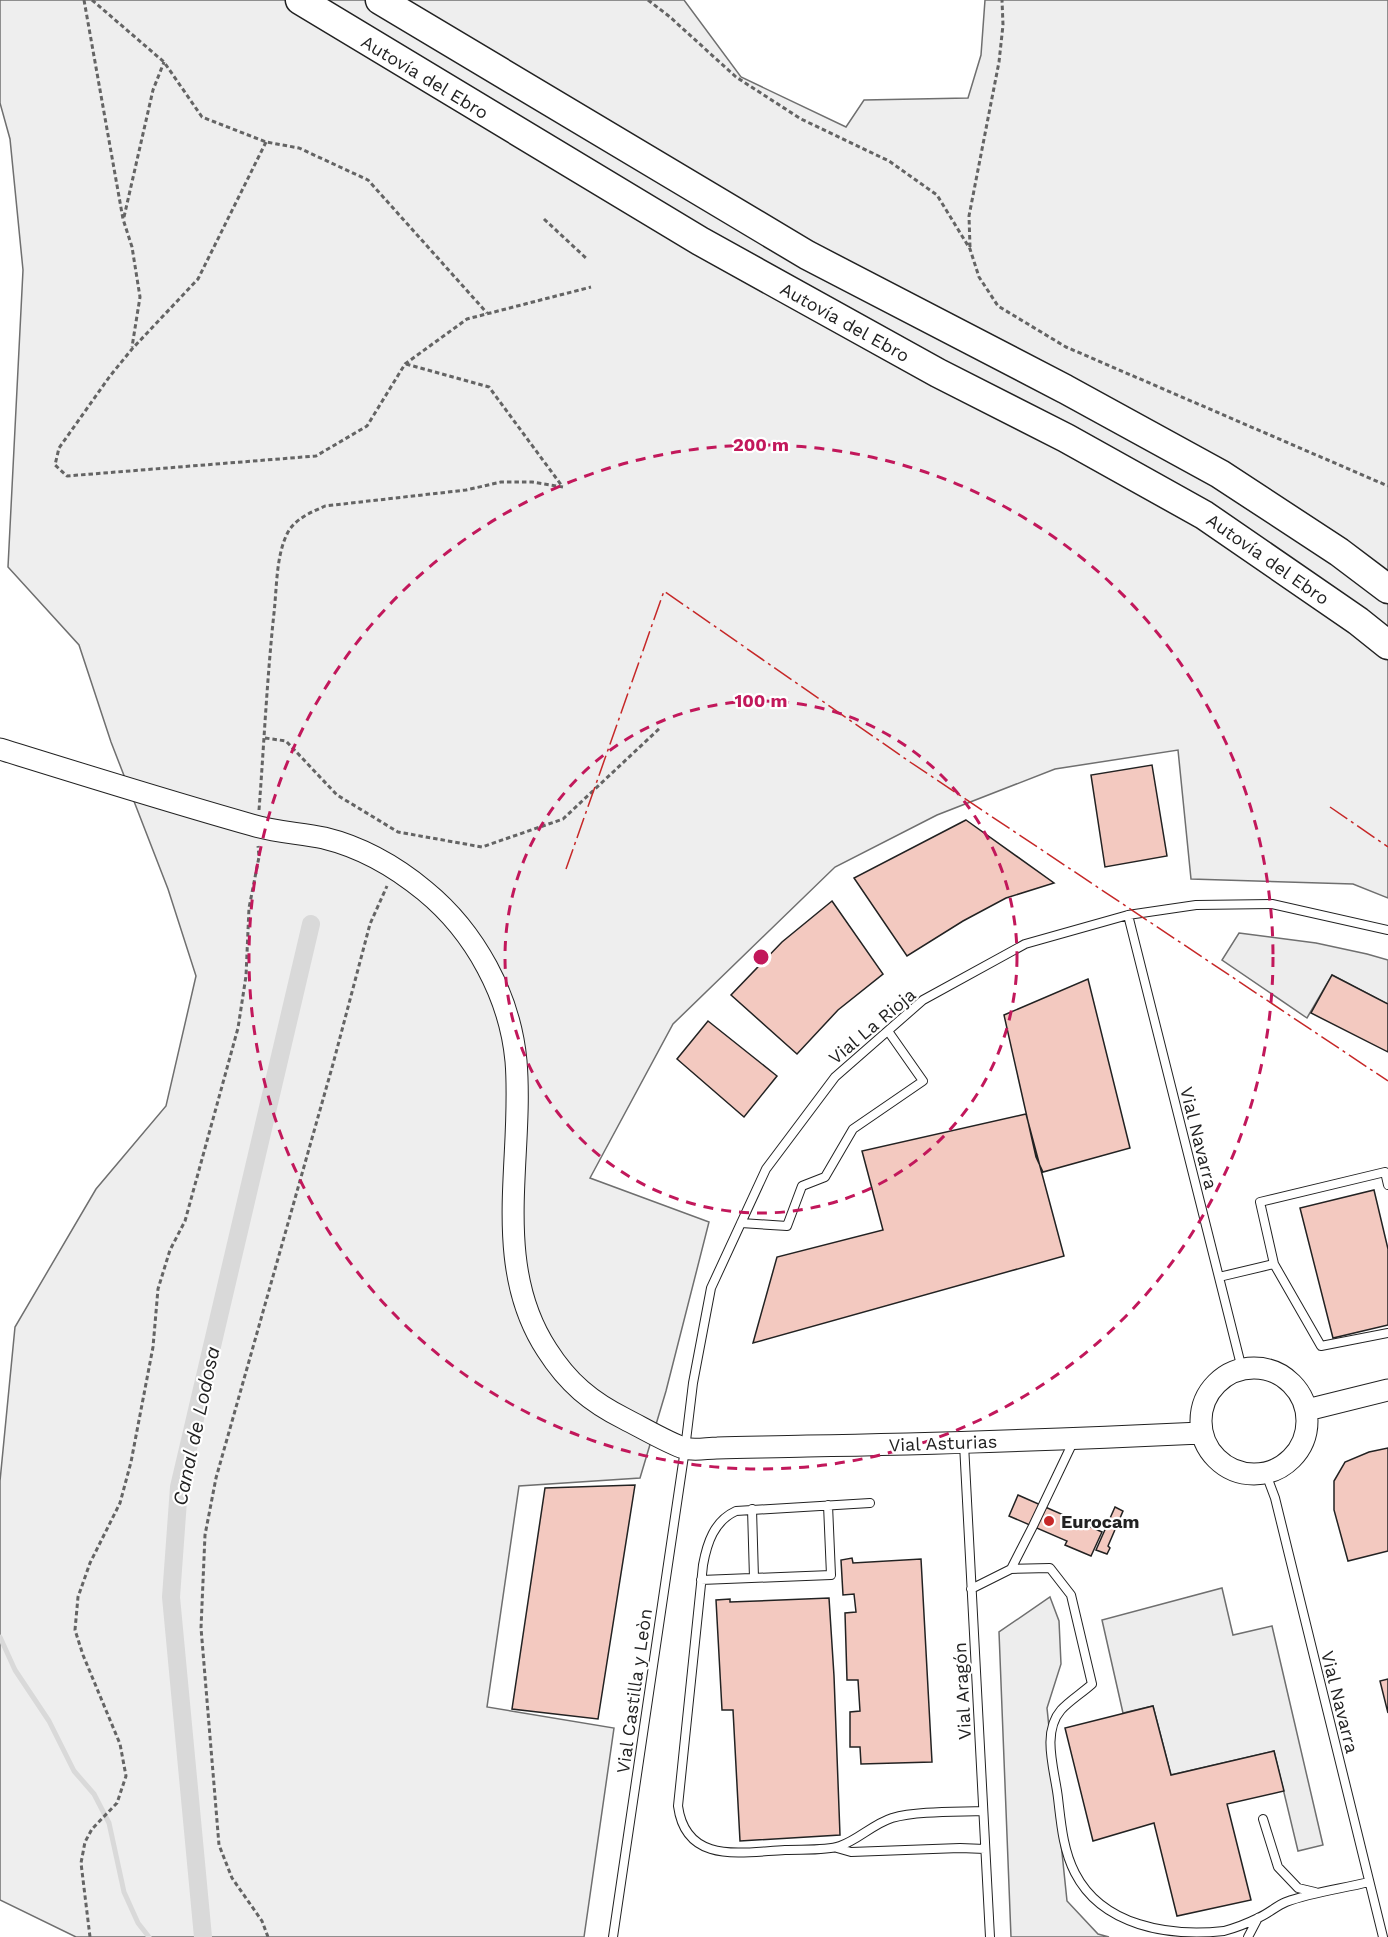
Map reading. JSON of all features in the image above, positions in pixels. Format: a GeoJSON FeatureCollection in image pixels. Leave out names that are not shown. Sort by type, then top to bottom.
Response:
{"type":"FeatureCollection","features":[{"type":"Feature","properties":{"kind":"highway","name":"Autovía del Ebro"},"geometry":{"type":"LineString","coordinates":[[300,0],[700,242],[938,373],[1066,438],[1204,515],[1358,621],[1388,645]]}},
{"type":"Feature","properties":{"kind":"highway"},"geometry":{"type":"LineString","coordinates":[[380,0],[807,255],[1065,389],[1220,474],[1339,552],[1388,589]]}},
{"type":"Feature","properties":{"kind":"highway"},"geometry":{"type":"LineString","coordinates":[[1358,621],[1388,652]]}},
{"type":"Feature","properties":{"kind":"street"},"geometry":{"type":"LineString","coordinates":[[0,749],[258,827],[327,839],[368,854],[397,870],[428,893],[454,919],[478,952],[497,985],[516,1059],[513,1236],[517,1276],[527,1314],[559,1369],[584,1395],[619,1416],[685,1449]]}},
{"type":"Feature","properties":{"kind":"street"},"geometry":{"type":"LineString","coordinates":[[1263,1368],[1283,1376],[1299,1390],[1307,1410],[1307,1431],[1300,1450],[1285,1466],[1266,1474],[1245,1475],[1225,1467],[1210,1453],[1201,1433],[1201,1412],[1208,1393],[1223,1377],[1242,1369],[1263,1368]]}},
{"type":"Feature","properties":{"kind":"street"},"geometry":{"type":"LineString","coordinates":[[1307,1410],[1388,1390]]}},
{"type":"Feature","properties":{"kind":"street","name":"Vial Asturias"},"geometry":{"type":"LineString","coordinates":[[685,1449],[963,1443],[1201,1433]]}},
{"type":"Feature","properties":{"kind":"lane","name":"Vial La Rioja"},"geometry":{"type":"LineString","coordinates":[[685,1449],[693,1383],[711,1288],[766,1169],[835,1077],[923,1000],[1025,944],[1128,915],[1196,905],[1272,904],[1388,930]]}},
{"type":"Feature","properties":{"kind":"lane","name":"Vial Navarra"},"geometry":{"type":"LineString","coordinates":[[1128,915],[1242,1369]]}},
{"type":"Feature","properties":{"kind":"lane"},"geometry":{"type":"LineString","coordinates":[[741,1223],[787,1226],[802,1186],[825,1177],[854,1129],[923,1081],[888,1031]]}},
{"type":"Feature","properties":{"kind":"lane"},"geometry":{"type":"LineString","coordinates":[[1388,1185],[1384,1172],[1260,1202],[1274,1264],[1321,1346],[1388,1333]]}},
{"type":"Feature","properties":{"kind":"lane"},"geometry":{"type":"LineString","coordinates":[[1219,1277],[1274,1264]]}},
{"type":"Feature","properties":{"kind":"lane"},"geometry":{"type":"LineString","coordinates":[[1011,1569],[1034,1526],[1074,1439]]}},
{"type":"Feature","properties":{"kind":"lane","name":"Vial Aragón"},"geometry":{"type":"LineString","coordinates":[[963,1443],[990,1937]]}},
{"type":"Feature","properties":{"kind":"lane","name":"Vial Castilla y Leòn"},"geometry":{"type":"LineString","coordinates":[[613,1937],[685,1449]]}},
{"type":"Feature","properties":{"kind":"lane","name":"Vial Navarra"},"geometry":{"type":"LineString","coordinates":[[1266,1474],[1275,1498],[1383,1937]]}},
{"type":"Feature","properties":{"kind":"lane"},"geometry":{"type":"LineString","coordinates":[[870,1503],[736,1510],[726,1515],[718,1523],[706,1549],[701,1580],[678,1806],[681,1820],[684,1829],[698,1844],[728,1852],[837,1848],[851,1852],[985,1849]]}},
{"type":"Feature","properties":{"kind":"lane"},"geometry":{"type":"LineString","coordinates":[[701,1580],[831,1575],[828,1505]]}},
{"type":"Feature","properties":{"kind":"lane"},"geometry":{"type":"LineString","coordinates":[[752,1509],[754,1578]]}},
{"type":"Feature","properties":{"kind":"lane"},"geometry":{"type":"LineString","coordinates":[[971,1589],[1011,1569],[1050,1568],[1071,1595],[1092,1684],[1060,1711],[1050,1734],[1064,1843],[1073,1871],[1084,1890],[1106,1909],[1132,1926],[1153,1932],[1186,1935],[1223,1931],[1258,1918],[1283,1903],[1316,1892],[1369,1882]]}},
{"type":"Feature","properties":{"kind":"lane"},"geometry":{"type":"LineString","coordinates":[[837,1848],[892,1818],[983,1811]]}},
{"type":"Feature","properties":{"kind":"lane"},"geometry":{"type":"LineString","coordinates":[[1263,1819],[1278,1867],[1298,1888],[1316,1892]]}},
{"type":"Feature","properties":{"kind":"lane"},"geometry":{"type":"LineString","coordinates":[[1248,1937],[1258,1918]]}},
{"type":"Feature","properties":{"kind":"path"},"geometry":{"type":"LineString","coordinates":[[84,0],[123,219],[132,247],[141,297],[132,349]]}},
{"type":"Feature","properties":{"kind":"path"},"geometry":{"type":"LineString","coordinates":[[92,0],[164,62],[202,117],[266,142],[299,148],[368,180],[487,314]]}},
{"type":"Feature","properties":{"kind":"path"},"geometry":{"type":"LineString","coordinates":[[648,0],[736,77],[801,119],[889,161],[937,195],[970,249],[979,277],[998,306],[1066,347],[1388,486]]}},
{"type":"Feature","properties":{"kind":"path"},"geometry":{"type":"LineString","coordinates":[[970,249],[969,216],[999,62],[1003,25],[1002,0]]}},
{"type":"Feature","properties":{"kind":"path"},"geometry":{"type":"LineString","coordinates":[[123,219],[153,90],[164,62]]}},
{"type":"Feature","properties":{"kind":"path"},"geometry":{"type":"LineString","coordinates":[[266,142],[198,279],[132,349],[59,448],[55,465],[67,476],[316,456],[367,426],[405,364],[467,319],[591,287]]}},
{"type":"Feature","properties":{"kind":"path"},"geometry":{"type":"LineString","coordinates":[[544,219],[587,259]]}},
{"type":"Feature","properties":{"kind":"path"},"geometry":{"type":"LineString","coordinates":[[90,1937],[81,1863],[85,1842],[92,1829],[117,1803],[126,1776],[120,1744],[82,1655],[75,1630],[78,1598],[90,1563],[123,1493],[153,1347],[158,1289],[170,1250],[185,1221],[238,1028],[246,976],[249,908],[258,857],[266,691],[279,558],[289,530],[305,514],[325,506],[466,490],[501,482],[532,482],[563,487],[489,387],[405,364]]}},
{"type":"Feature","properties":{"kind":"path"},"geometry":{"type":"LineString","coordinates":[[265,738],[286,741],[337,795],[398,832],[483,847],[563,819],[661,727]]}},
{"type":"Feature","properties":{"kind":"path"},"geometry":{"type":"LineString","coordinates":[[268,1937],[262,1921],[232,1878],[219,1845],[201,1628],[205,1535],[216,1478],[330,1075],[370,924],[397,870]]}},
{"type":"Feature","properties":{"kind":"shaded area"},"geometry":{"type":"Polygon","coordinates":[[[0,0],[684,0],[741,77],[846,127],[864,100],[968,98],[981,55],[985,0],[1388,0],[1388,898],[1353,884],[1191,879],[1178,750],[1055,769],[937,815],[835,867],[673,1024],[590,1178],[709,1222],[666,1391],[640,1478],[519,1486],[487,1707],[614,1728],[584,1937],[76,1937],[0,1900],[0,1481],[15,1327],[96,1189],[166,1106],[196,976],[168,889],[111,742],[79,645],[8,567],[23,270],[10,139],[0,103],[0,0]]]}},
{"type":"Feature","properties":{"kind":"shaded area"},"geometry":{"type":"Polygon","coordinates":[[[1239,933],[1316,943],[1388,960],[1388,1004],[1332,975],[1307,1018],[1222,960],[1239,933]]]}},
{"type":"Feature","properties":{"kind":"shaded area"},"geometry":{"type":"Polygon","coordinates":[[[1222,1588],[1233,1635],[1272,1626],[1323,1845],[1298,1851],[1274,1751],[1171,1775],[1153,1706],[1123,1713],[1102,1620],[1222,1588]]]}},
{"type":"Feature","properties":{"kind":"shaded area"},"geometry":{"type":"Polygon","coordinates":[[[1050,1597],[1059,1621],[1061,1664],[1047,1708],[1067,1901],[1098,1934],[1109,1937],[1011,1937],[999,1632],[1050,1597]]]}},
{"type":"Feature","properties":{"kind":"building"},"geometry":{"type":"Polygon","coordinates":[[[1152,765],[1167,856],[1105,867],[1091,775],[1152,765]]]}},
{"type":"Feature","properties":{"kind":"building"},"geometry":{"type":"Polygon","coordinates":[[[966,820],[1054,883],[1006,898],[963,921],[907,956],[854,878],[966,820]]]}},
{"type":"Feature","properties":{"kind":"building"},"geometry":{"type":"Polygon","coordinates":[[[832,901],[883,974],[838,1010],[797,1054],[731,995],[782,942],[832,901]]]}},
{"type":"Feature","properties":{"kind":"building"},"geometry":{"type":"Polygon","coordinates":[[[1332,975],[1388,1004],[1388,1052],[1311,1013],[1332,975]]]}},
{"type":"Feature","properties":{"kind":"building"},"geometry":{"type":"Polygon","coordinates":[[[1088,979],[1130,1148],[1043,1172],[1036,1157],[1004,1015],[1088,979]]]}},
{"type":"Feature","properties":{"kind":"building"},"geometry":{"type":"Polygon","coordinates":[[[708,1021],[777,1076],[744,1117],[677,1059],[708,1021]]]}},
{"type":"Feature","properties":{"kind":"building"},"geometry":{"type":"Polygon","coordinates":[[[1026,1114],[1064,1256],[753,1343],[777,1257],[883,1230],[862,1151],[1026,1114]]]}},
{"type":"Feature","properties":{"kind":"building"},"geometry":{"type":"Polygon","coordinates":[[[1374,1190],[1388,1249],[1388,1325],[1333,1338],[1300,1208],[1374,1190]]]}},
{"type":"Feature","properties":{"kind":"building"},"geometry":{"type":"Polygon","coordinates":[[[1388,1448],[1388,1551],[1348,1561],[1334,1510],[1334,1481],[1345,1462],[1369,1452],[1388,1448]]]}},
{"type":"Feature","properties":{"kind":"building"},"geometry":{"type":"Polygon","coordinates":[[[635,1485],[598,1719],[512,1709],[545,1488],[635,1485]]]}},
{"type":"Feature","properties":{"kind":"building","name":"Eurocam"},"geometry":{"type":"Polygon","coordinates":[[[1018,1495],[1102,1532],[1091,1556],[1065,1545],[1067,1541],[1009,1516],[1018,1495]]]}},
{"type":"Feature","properties":{"kind":"building"},"geometry":{"type":"Polygon","coordinates":[[[1115,1507],[1123,1511],[1108,1546],[1110,1548],[1107,1554],[1096,1550],[1115,1507]]]}},
{"type":"Feature","properties":{"kind":"building"},"geometry":{"type":"Polygon","coordinates":[[[852,1558],[853,1563],[921,1559],[932,1762],[861,1764],[860,1747],[850,1747],[850,1712],[860,1711],[858,1680],[847,1680],[845,1613],[856,1612],[854,1594],[843,1595],[841,1560],[852,1558]]]}},
{"type":"Feature","properties":{"kind":"building"},"geometry":{"type":"Polygon","coordinates":[[[829,1598],[840,1835],[740,1841],[733,1710],[722,1710],[716,1600],[730,1599],[730,1602],[829,1598]]]}},
{"type":"Feature","properties":{"kind":"building"},"geometry":{"type":"Polygon","coordinates":[[[1388,1679],[1388,1713],[1380,1681],[1388,1679]]]}},
{"type":"Feature","properties":{"kind":"building"},"geometry":{"type":"Polygon","coordinates":[[[1153,1706],[1171,1775],[1274,1751],[1284,1791],[1227,1804],[1251,1900],[1177,1916],[1154,1823],[1093,1841],[1065,1728],[1153,1706]]]}},
{"type":"Feature","properties":{"kind":"waterway","name":"Canal de Lodosa"},"geometry":{"type":"LineString","coordinates":[[203,1937],[171,1597],[179,1487],[311,924]]}},
{"type":"Feature","properties":{"kind":"waterway"},"geometry":{"type":"LineString","coordinates":[[0,1637],[15,1670],[49,1721],[74,1771],[94,1794],[109,1823],[124,1892],[138,1923],[149,1937]]}},
{"type":"Feature","properties":{"kind":"power"},"geometry":{"type":"LineString","coordinates":[[566,869],[664,591],[910,762],[1388,1081]]}},
{"type":"Feature","properties":{"kind":"power"},"geometry":{"type":"LineString","coordinates":[[1330,807],[1388,847]]}},
{"type":"Feature","properties":{"kind":"place","name":"Eurocam"},"geometry":{"type":"Point","coordinates":[1049,1521]}}]}
